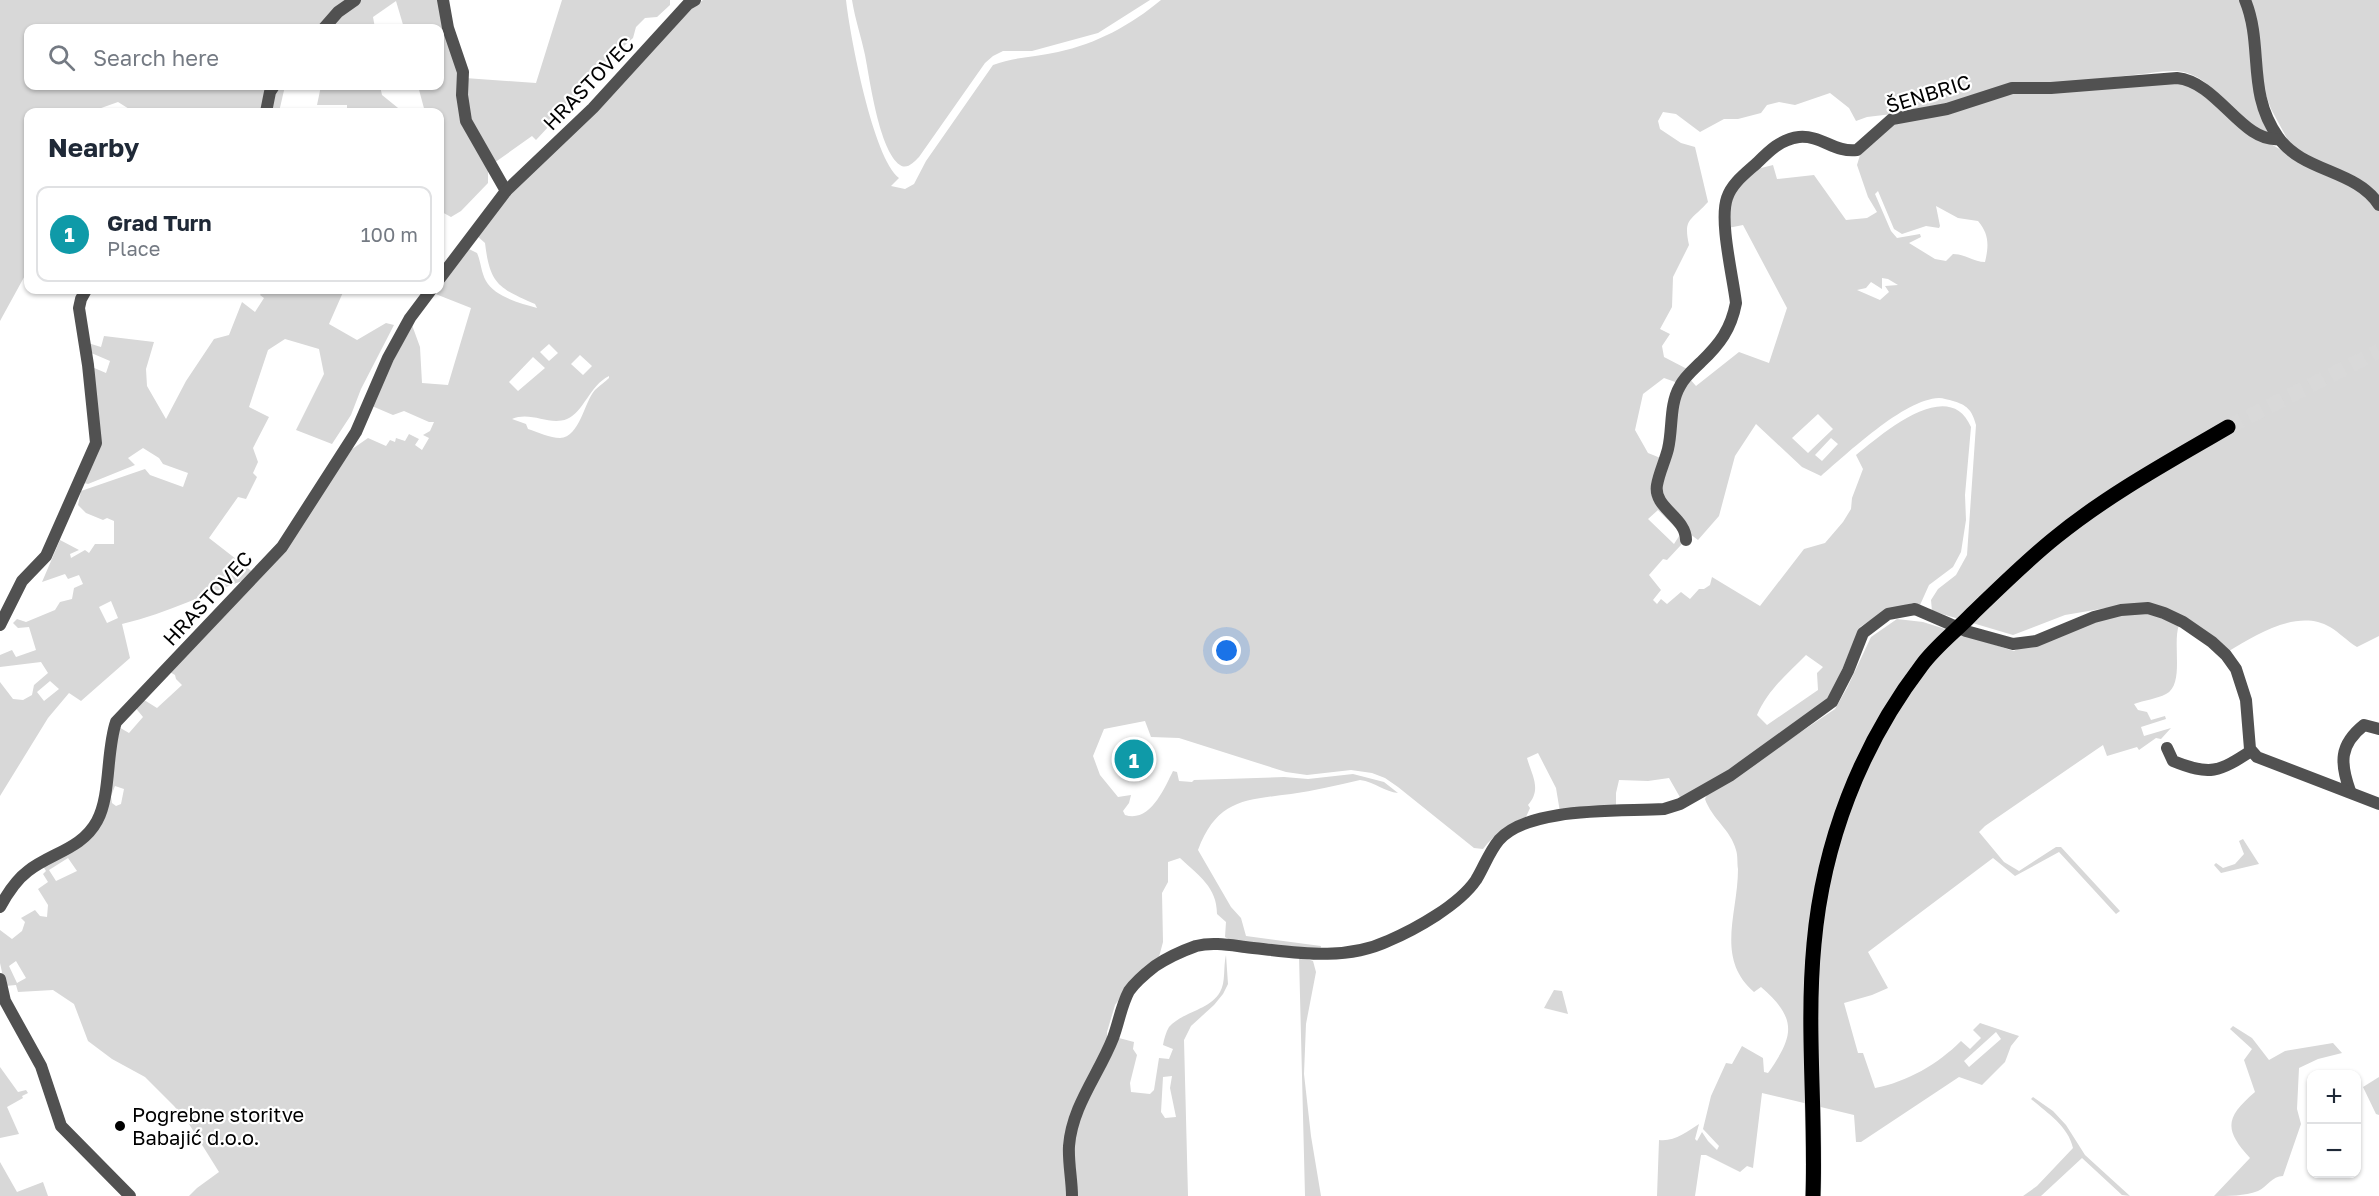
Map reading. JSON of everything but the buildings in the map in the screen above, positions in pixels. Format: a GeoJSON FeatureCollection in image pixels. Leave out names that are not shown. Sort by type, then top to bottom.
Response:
{"type":"FeatureCollection","features":[{"type":"Feature","properties":{"kind":"main road"},"geometry":{"type":"LineString","coordinates":[[1813,1196],[1810,1002],[1814,943],[1822,889],[1834,834],[1854,779],[1881,727],[1924,662],[2007,579],[2057,536],[2142,478],[2228,427]]}},
{"type":"Feature","properties":{"kind":"street"},"geometry":{"type":"LineString","coordinates":[[328,24],[338,12],[355,0]]}},
{"type":"Feature","properties":{"kind":"street"},"geometry":{"type":"LineString","coordinates":[[443,0],[448,28],[462,72],[466,121],[506,191]]}},
{"type":"Feature","properties":{"kind":"street","name":"HRASTOVEC"},"geometry":{"type":"LineString","coordinates":[[444,274],[506,191],[593,108],[688,4],[695,0]]}},
{"type":"Feature","properties":{"kind":"street"},"geometry":{"type":"LineString","coordinates":[[2245,0],[2253,32],[2261,106],[2278,139],[2295,154],[2319,168],[2359,184],[2372,194],[2379,205]]}},
{"type":"Feature","properties":{"kind":"street","name":"ŠENBRIC"},"geometry":{"type":"LineString","coordinates":[[1686,540],[1686,532],[1660,502],[1657,494],[1657,486],[1668,450],[1675,397],[1681,384],[1723,340],[1734,315],[1736,303],[1725,226],[1727,196],[1733,186],[1778,144],[1799,137],[1810,138],[1848,152],[1857,150],[1867,143],[1893,119],[1947,109],[2012,88],[2051,88],[2177,78],[2188,79],[2200,84],[2235,117],[2261,136],[2278,139]]}},
{"type":"Feature","properties":{"kind":"street"},"geometry":{"type":"LineString","coordinates":[[267,108],[271,90]]}},
{"type":"Feature","properties":{"kind":"street"},"geometry":{"type":"LineString","coordinates":[[0,625],[22,581],[46,556],[96,443],[88,365],[79,309],[84,294]]}},
{"type":"Feature","properties":{"kind":"street","name":"HRASTOVEC"},"geometry":{"type":"LineString","coordinates":[[0,907],[8,892],[27,871],[82,841],[98,820],[105,790],[110,741],[116,722],[282,547],[356,432],[388,358],[410,318],[428,294]]}},
{"type":"Feature","properties":{"kind":"street"},"geometry":{"type":"LineString","coordinates":[[1072,1196],[1069,1147],[1073,1124],[1114,1038],[1120,1010],[1130,990],[1143,975],[1164,960],[1197,946],[1218,944],[1334,955],[1366,950],[1432,917],[1464,894],[1476,880],[1499,839],[1522,824],[1556,814],[1664,808],[1680,804],[1731,775],[1832,702],[1848,671],[1863,633],[1888,614],[1915,609],[1959,627],[2013,644],[2036,641],[2094,617],[2121,610],[2148,608],[2164,614],[2183,622],[2212,642],[2226,655],[2236,669],[2247,700],[2251,751],[2257,757],[2379,804]]}},
{"type":"Feature","properties":{"kind":"street"},"geometry":{"type":"LineString","coordinates":[[2350,791],[2344,774],[2345,745],[2364,725],[2379,729]]}},
{"type":"Feature","properties":{"kind":"street"},"geometry":{"type":"LineString","coordinates":[[2167,748],[2173,761],[2194,770],[2219,770],[2251,751]]}},
{"type":"Feature","properties":{"kind":"street"},"geometry":{"type":"LineString","coordinates":[[0,979],[5,1001],[41,1066],[61,1126],[130,1196]]}},
{"type":"Feature","properties":{"kind":"shaded area"},"geometry":{"type":"Polygon","coordinates":[[[0,0],[349,0],[324,24],[24,24],[24,90],[269,90],[265,108],[128,108],[118,102],[101,108],[24,108],[24,277],[0,321],[0,0]]]}},
{"type":"Feature","properties":{"kind":"shaded area"},"geometry":{"type":"Polygon","coordinates":[[[359,0],[439,0],[457,61],[459,94],[488,166],[488,183],[461,211],[451,217],[444,213],[444,108],[424,108],[419,90],[444,90],[444,24],[403,24],[396,1],[373,17],[374,24],[332,24],[359,0]]]}},
{"type":"Feature","properties":{"kind":"shaded area"},"geometry":{"type":"Polygon","coordinates":[[[562,0],[670,0],[670,5],[657,17],[645,18],[636,27],[633,38],[589,77],[578,95],[536,140],[532,136],[494,163],[468,118],[465,78],[536,83],[562,0]]]}},
{"type":"Feature","properties":{"kind":"shaded area"},"geometry":{"type":"Polygon","coordinates":[[[703,0],[846,0],[852,40],[872,122],[889,166],[899,178],[891,186],[905,189],[914,184],[926,161],[993,65],[1008,60],[1058,52],[1099,39],[1138,18],[1161,0],[2239,0],[2250,24],[2251,71],[2267,132],[2245,120],[2199,78],[2174,71],[2066,84],[1867,117],[1856,121],[1849,108],[1830,93],[1795,105],[1779,102],[1767,105],[1761,113],[1738,119],[1724,119],[1700,132],[1676,114],[1663,112],[1658,121],[1660,129],[1681,143],[1695,147],[1708,202],[1688,225],[1689,245],[1673,277],[1672,307],[1660,329],[1670,334],[1662,346],[1664,357],[1689,370],[1678,383],[1664,378],[1643,394],[1635,430],[1648,453],[1663,459],[1654,485],[1683,536],[1681,545],[1667,560],[1663,559],[1649,575],[1661,590],[1653,600],[1657,604],[1661,599],[1667,604],[1681,592],[1690,599],[1699,589],[1710,585],[1712,577],[1760,606],[1804,549],[1825,543],[1843,522],[1851,509],[1852,498],[1863,469],[1856,455],[1898,423],[1932,407],[1947,406],[1961,412],[1971,427],[1965,495],[1966,520],[1961,552],[1953,567],[1929,585],[1920,605],[1912,603],[1883,612],[1860,627],[1838,679],[1834,706],[1681,799],[1669,778],[1648,781],[1619,780],[1616,806],[1560,812],[1556,788],[1538,753],[1527,758],[1535,788],[1526,817],[1502,830],[1483,849],[1474,848],[1398,787],[1372,773],[1351,770],[1307,775],[1286,772],[1179,738],[1151,737],[1145,721],[1104,729],[1093,756],[1100,775],[1118,797],[1131,795],[1123,811],[1125,815],[1142,814],[1149,809],[1155,803],[1173,771],[1177,772],[1179,781],[1192,782],[1194,780],[1284,777],[1308,779],[1353,774],[1384,782],[1398,793],[1360,780],[1259,798],[1246,801],[1223,812],[1206,833],[1198,850],[1231,907],[1241,918],[1246,936],[1321,946],[1320,951],[1232,941],[1225,937],[1226,922],[1217,914],[1214,896],[1206,883],[1180,858],[1168,862],[1168,882],[1162,893],[1163,942],[1159,957],[1128,987],[1115,1005],[1107,1032],[1107,1046],[1078,1099],[1069,1196],[189,1196],[219,1172],[189,1124],[145,1077],[112,1059],[88,1041],[74,1004],[53,990],[18,992],[16,985],[5,986],[0,963],[0,930],[12,939],[22,931],[25,922],[21,918],[35,910],[40,916],[47,917],[48,905],[38,889],[48,882],[43,874],[46,871],[43,866],[93,835],[117,726],[129,733],[143,717],[134,706],[141,698],[157,708],[182,685],[175,675],[168,671],[238,598],[348,452],[368,438],[386,446],[390,440],[395,442],[396,438],[405,441],[409,434],[419,439],[415,445],[422,450],[429,438],[423,435],[430,431],[434,422],[404,411],[393,415],[372,406],[412,325],[420,347],[422,383],[448,385],[471,308],[436,294],[444,294],[444,278],[467,248],[477,253],[484,278],[490,287],[508,299],[537,308],[535,304],[505,289],[494,277],[485,243],[476,235],[488,219],[673,21],[703,0]],[[549,344],[540,352],[549,361],[558,353],[549,344]],[[580,355],[571,364],[583,375],[592,366],[580,355]],[[533,357],[509,382],[518,391],[545,368],[533,357]],[[609,376],[602,380],[578,411],[567,419],[553,421],[519,417],[512,419],[526,424],[528,429],[548,436],[560,438],[567,436],[577,426],[591,395],[609,376]],[[1658,510],[1648,519],[1674,544],[1681,533],[1658,510]],[[1806,655],[1772,690],[1761,706],[1757,715],[1767,725],[1818,690],[1817,673],[1823,667],[1806,655]],[[115,786],[111,796],[112,803],[116,806],[121,804],[124,789],[115,786]],[[68,858],[49,870],[56,881],[77,871],[68,858]],[[16,961],[9,966],[17,983],[26,978],[16,961]]]}},
{"type":"Feature","properties":{"kind":"shaded area"},"geometry":{"type":"Polygon","coordinates":[[[852,0],[1150,0],[1098,33],[1032,51],[1003,51],[993,56],[985,63],[919,157],[905,167],[893,157],[881,130],[852,0]]]}},
{"type":"Feature","properties":{"kind":"shaded area"},"geometry":{"type":"Polygon","coordinates":[[[2249,0],[2379,0],[2379,197],[2315,162],[2289,142],[2271,109],[2258,73],[2249,0]]]}},
{"type":"Feature","properties":{"kind":"shaded area"},"geometry":{"type":"Polygon","coordinates":[[[2184,81],[2247,130],[2312,168],[2358,187],[2379,210],[2379,636],[2357,647],[2330,627],[2305,620],[2264,631],[2229,651],[2186,618],[2124,605],[2065,615],[2013,635],[1932,611],[1931,600],[1938,589],[1956,575],[1967,555],[1976,425],[1973,415],[1965,406],[1942,398],[1925,401],[1893,417],[1821,476],[1802,467],[1756,424],[1735,456],[1719,516],[1698,540],[1690,534],[1660,496],[1674,413],[1689,378],[1696,386],[1739,352],[1769,363],[1787,308],[1743,225],[1728,228],[1730,198],[1753,170],[1773,165],[1777,179],[1814,175],[1846,220],[1867,218],[1877,212],[1868,197],[1857,165],[1860,155],[1889,125],[2003,92],[2184,81]],[[1878,191],[1875,194],[1891,231],[1897,238],[1920,234],[1921,237],[1909,243],[1935,259],[1946,261],[1953,254],[1985,262],[1987,240],[1978,221],[1958,218],[1936,206],[1939,228],[1926,226],[1902,234],[1894,229],[1878,191]],[[1882,278],[1882,289],[1871,282],[1866,288],[1857,290],[1880,300],[1889,292],[1885,286],[1898,285],[1882,278]],[[1818,414],[1792,438],[1808,453],[1833,429],[1818,414]],[[1831,438],[1815,455],[1822,461],[1838,444],[1831,438]]]}},
{"type":"Feature","properties":{"kind":"shaded area"},"geometry":{"type":"Polygon","coordinates":[[[275,90],[284,90],[280,108],[270,108],[275,90]]]}},
{"type":"Feature","properties":{"kind":"shaded area"},"geometry":{"type":"Polygon","coordinates":[[[320,90],[381,90],[382,95],[398,108],[347,108],[347,105],[317,105],[320,90]]]}},
{"type":"Feature","properties":{"kind":"shaded area"},"geometry":{"type":"Polygon","coordinates":[[[261,294],[342,294],[329,324],[357,340],[386,323],[394,325],[361,389],[351,415],[332,444],[296,430],[324,374],[319,349],[285,339],[268,350],[249,407],[269,417],[253,448],[258,462],[253,473],[257,477],[246,499],[238,497],[209,538],[254,573],[253,577],[172,608],[122,624],[130,658],[81,701],[69,693],[48,718],[0,796],[0,682],[13,699],[23,700],[32,695],[34,685],[48,673],[41,662],[0,667],[0,655],[12,650],[16,657],[36,650],[29,627],[18,628],[13,623],[17,619],[26,622],[55,610],[60,602],[72,599],[74,588],[83,584],[79,575],[68,579],[65,574],[42,582],[60,540],[79,550],[70,554],[71,558],[85,550],[89,553],[95,544],[114,544],[114,521],[107,518],[103,520],[86,513],[78,505],[81,491],[145,469],[150,475],[183,487],[188,473],[163,464],[159,458],[143,448],[128,458],[135,465],[88,484],[84,483],[100,435],[92,367],[106,373],[110,361],[89,352],[88,343],[101,347],[104,336],[154,342],[146,369],[147,386],[166,419],[186,381],[214,339],[229,335],[242,302],[255,312],[264,298],[261,294]],[[111,601],[99,607],[107,623],[118,618],[111,601]],[[50,681],[37,692],[44,701],[59,689],[50,681]]]}},
{"type":"Feature","properties":{"kind":"shaded area"},"geometry":{"type":"Polygon","coordinates":[[[2144,611],[2179,625],[2177,673],[2172,689],[2162,696],[2134,704],[2138,710],[2147,712],[2151,720],[2165,716],[2166,719],[2141,727],[2144,736],[2171,728],[2161,739],[2156,738],[2139,750],[2137,747],[2107,756],[2103,745],[1979,832],[2004,862],[2019,871],[2056,847],[2061,847],[2120,911],[2116,914],[2059,852],[2015,876],[1993,858],[1868,952],[1888,988],[1844,1003],[1858,1053],[1863,1053],[1875,1088],[1910,1077],[1921,1071],[1961,1041],[1970,1049],[1981,1038],[1973,1030],[1980,1023],[2019,1036],[2011,1046],[2005,1062],[1982,1085],[1959,1077],[1861,1142],[1856,1142],[1854,1115],[1762,1093],[1753,1168],[1747,1166],[1740,1172],[1706,1155],[1701,1155],[1695,1196],[1657,1196],[1659,1140],[1675,1138],[1699,1124],[1695,1139],[1697,1141],[1702,1132],[1717,1150],[1719,1146],[1703,1129],[1711,1096],[1726,1063],[1732,1064],[1742,1046],[1763,1058],[1764,1072],[1768,1073],[1787,1038],[1788,1028],[1781,1009],[1761,987],[1754,992],[1742,979],[1735,965],[1731,935],[1737,886],[1737,855],[1730,836],[1708,806],[1705,799],[1707,795],[1835,709],[1871,637],[1897,619],[1923,622],[2014,651],[2046,631],[2144,611]],[[1996,1032],[1964,1061],[1969,1067],[2001,1039],[1996,1032]]]}},
{"type":"Feature","properties":{"kind":"shaded area"},"geometry":{"type":"Polygon","coordinates":[[[2243,839],[2259,864],[2221,873],[2214,865],[2216,863],[2223,868],[2235,864],[2244,854],[2239,841],[2243,839]]]}},
{"type":"Feature","properties":{"kind":"shaded area"},"geometry":{"type":"Polygon","coordinates":[[[1226,955],[1228,984],[1214,1005],[1191,1026],[1184,1040],[1188,1196],[1078,1196],[1073,1146],[1080,1115],[1119,1038],[1134,1042],[1133,1049],[1137,1055],[1130,1083],[1131,1092],[1150,1094],[1154,1090],[1159,1058],[1169,1059],[1173,1049],[1163,1045],[1169,1027],[1210,1003],[1220,992],[1226,955]],[[1172,1076],[1163,1077],[1161,1112],[1165,1118],[1176,1117],[1170,1088],[1172,1076]]]}},
{"type":"Feature","properties":{"kind":"shaded area"},"geometry":{"type":"Polygon","coordinates":[[[1299,956],[1313,961],[1316,972],[1306,1024],[1304,1074],[1321,1196],[1305,1196],[1299,956]]]}},
{"type":"Feature","properties":{"kind":"shaded area"},"geometry":{"type":"Polygon","coordinates":[[[1554,990],[1562,991],[1568,1014],[1544,1008],[1554,990]]]}},
{"type":"Feature","properties":{"kind":"shaded area"},"geometry":{"type":"Polygon","coordinates":[[[2233,1026],[2252,1038],[2269,1060],[2285,1051],[2333,1043],[2342,1053],[2318,1059],[2299,1068],[2297,1109],[2301,1124],[2283,1176],[2279,1176],[2253,1193],[2214,1196],[2250,1158],[2235,1139],[2232,1124],[2238,1109],[2255,1092],[2244,1060],[2252,1049],[2230,1029],[2233,1026]]]}},
{"type":"Feature","properties":{"kind":"shaded area"},"geometry":{"type":"Polygon","coordinates":[[[0,1067],[18,1092],[26,1090],[28,1093],[7,1107],[19,1134],[0,1138],[0,1067]]]}},
{"type":"Feature","properties":{"kind":"shaded area"},"geometry":{"type":"Polygon","coordinates":[[[2379,1077],[2379,1115],[2376,1114],[2363,1087],[2379,1077]]]}},
{"type":"Feature","properties":{"kind":"shaded area"},"geometry":{"type":"Polygon","coordinates":[[[2033,1097],[2053,1111],[2066,1125],[2085,1155],[2130,1196],[2122,1195],[2082,1158],[2041,1196],[2023,1196],[2037,1186],[2073,1148],[2067,1133],[2031,1099],[2033,1097]]]}},
{"type":"Feature","properties":{"kind":"shaded area"},"geometry":{"type":"Polygon","coordinates":[[[0,1162],[17,1192],[43,1182],[48,1196],[0,1196],[0,1162]]]}},
{"type":"Feature","properties":{"kind":"tunnel"},"geometry":{"type":"LineString","coordinates":[[2228,427],[2379,351]]}},
{"type":"Feature","properties":{"kind":"place","name":"Grad Turn"},"geometry":{"type":"Point","coordinates":[1134,759]}},
{"type":"Feature","properties":{"kind":"place","name":"Pogrebne storitve Babajić d.o.o."},"geometry":{"type":"Point","coordinates":[120,1126]}}]}
